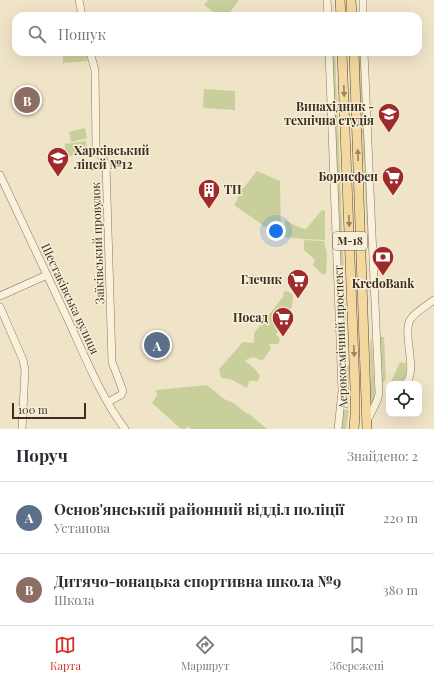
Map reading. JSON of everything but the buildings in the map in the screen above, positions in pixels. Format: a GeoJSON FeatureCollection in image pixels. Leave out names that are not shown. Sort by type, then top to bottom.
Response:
{"type":"FeatureCollection","features":[{"type":"Feature","properties":{"kind":"main road"},"geometry":{"type":"LineString","coordinates":[[340,0],[341,12]]}},
{"type":"Feature","properties":{"kind":"main road"},"geometry":{"type":"LineString","coordinates":[[351,0],[352,12]]}},
{"type":"Feature","properties":{"kind":"main road","name":"Аерокосмічний проспект"},"geometry":{"type":"LineString","coordinates":[[342,56],[355,388],[354,429]]}},
{"type":"Feature","properties":{"kind":"main road","name":"Аерокосмічний проспект"},"geometry":{"type":"LineString","coordinates":[[354,56],[367,425]]}},
{"type":"Feature","properties":{"kind":"street"},"geometry":{"type":"LineString","coordinates":[[79,0],[81,12]]}},
{"type":"Feature","properties":{"kind":"street"},"geometry":{"type":"LineString","coordinates":[[328,0],[328,12]]}},
{"type":"Feature","properties":{"kind":"street"},"geometry":{"type":"LineString","coordinates":[[363,0],[363,12]]}},
{"type":"Feature","properties":{"kind":"street","name":"Заїківський провулок"},"geometry":{"type":"LineString","coordinates":[[91,56],[95,70],[96,147],[106,164],[112,362],[123,391],[121,395],[108,402]]}},
{"type":"Feature","properties":{"kind":"street"},"geometry":{"type":"LineString","coordinates":[[329,56],[342,392],[338,429]]}},
{"type":"Feature","properties":{"kind":"street"},"geometry":{"type":"LineString","coordinates":[[364,56],[379,394],[367,425]]}},
{"type":"Feature","properties":{"kind":"street","name":"Шестаківська вулиця"},"geometry":{"type":"LineString","coordinates":[[0,175],[85,358],[108,402],[126,429]]}},
{"type":"Feature","properties":{"kind":"street"},"geometry":{"type":"LineString","coordinates":[[0,296],[47,275]]}},
{"type":"Feature","properties":{"kind":"street"},"geometry":{"type":"LineString","coordinates":[[408,381],[410,374],[408,326],[414,315],[434,300]]}},
{"type":"Feature","properties":{"kind":"street"},"geometry":{"type":"LineString","coordinates":[[0,307],[23,360],[22,429]]}},
{"type":"Feature","properties":{"kind":"green space"},"geometry":{"type":"Polygon","coordinates":[[[208,0],[239,0],[230,12],[214,12],[204,5],[208,0]]]}},
{"type":"Feature","properties":{"kind":"green space"},"geometry":{"type":"Polygon","coordinates":[[[63,56],[86,56],[88,61],[63,63],[63,56]]]}},
{"type":"Feature","properties":{"kind":"green space"},"geometry":{"type":"Polygon","coordinates":[[[332,56],[335,56],[346,323],[341,323],[332,56]]]}},
{"type":"Feature","properties":{"kind":"green space"},"geometry":{"type":"Polygon","coordinates":[[[358,56],[363,56],[370,246],[368,247],[358,56]]]}},
{"type":"Feature","properties":{"kind":"green space"},"geometry":{"type":"Polygon","coordinates":[[[204,89],[235,91],[235,110],[203,108],[204,89]]]}},
{"type":"Feature","properties":{"kind":"green space"},"geometry":{"type":"Polygon","coordinates":[[[85,128],[87,138],[71,142],[69,132],[85,128]]]}},
{"type":"Feature","properties":{"kind":"green space"},"geometry":{"type":"Polygon","coordinates":[[[86,141],[88,154],[65,157],[65,144],[86,141]]]}},
{"type":"Feature","properties":{"kind":"green space"},"geometry":{"type":"Polygon","coordinates":[[[257,171],[280,181],[280,237],[234,205],[241,191],[257,171]]]}},
{"type":"Feature","properties":{"kind":"green space"},"geometry":{"type":"Polygon","coordinates":[[[322,210],[325,211],[325,240],[284,237],[285,220],[298,227],[306,229],[322,210]]]}},
{"type":"Feature","properties":{"kind":"green space"},"geometry":{"type":"Polygon","coordinates":[[[304,240],[324,241],[327,255],[326,273],[323,275],[313,265],[315,260],[304,250],[304,240]]]}},
{"type":"Feature","properties":{"kind":"green space"},"geometry":{"type":"Polygon","coordinates":[[[284,291],[293,295],[292,307],[286,314],[289,320],[287,329],[281,329],[276,334],[280,339],[278,344],[269,344],[271,349],[262,361],[250,358],[245,361],[254,368],[260,376],[258,381],[249,381],[247,388],[230,379],[221,378],[219,369],[243,342],[254,343],[254,333],[283,297],[284,291]]]}},
{"type":"Feature","properties":{"kind":"green space"},"geometry":{"type":"Polygon","coordinates":[[[379,337],[384,337],[386,379],[384,382],[382,381],[379,337]]]}},
{"type":"Feature","properties":{"kind":"green space"},"geometry":{"type":"Polygon","coordinates":[[[370,340],[372,341],[375,398],[371,407],[370,340]]]}},
{"type":"Feature","properties":{"kind":"green space"},"geometry":{"type":"Polygon","coordinates":[[[400,362],[406,363],[405,379],[403,381],[391,381],[400,362]]]}},
{"type":"Feature","properties":{"kind":"green space"},"geometry":{"type":"Polygon","coordinates":[[[344,365],[349,365],[349,409],[346,429],[341,429],[344,405],[344,365]]]}},
{"type":"Feature","properties":{"kind":"green space"},"geometry":{"type":"Polygon","coordinates":[[[207,385],[224,399],[234,403],[247,414],[248,413],[267,429],[191,429],[187,426],[185,429],[181,429],[152,403],[157,395],[156,390],[207,385]]]}},
{"type":"Feature","properties":{"kind":"place","name":"Дитячо-юнацька спортивна школа №9"},"geometry":{"type":"Point","coordinates":[27,100]}},
{"type":"Feature","properties":{"kind":"place","name":"Винахідник - технічна студія"},"geometry":{"type":"Point","coordinates":[389,134]}},
{"type":"Feature","properties":{"kind":"place","name":"Харківський ліцей №12"},"geometry":{"type":"Point","coordinates":[58,178]}},
{"type":"Feature","properties":{"kind":"place","name":"Борисфен"},"geometry":{"type":"Point","coordinates":[393,196]}},
{"type":"Feature","properties":{"kind":"place","name":"ТП"},"geometry":{"type":"Point","coordinates":[209,210]}},
{"type":"Feature","properties":{"kind":"place","name":"KredoBank"},"geometry":{"type":"Point","coordinates":[383,276]}},
{"type":"Feature","properties":{"kind":"place","name":"Глечик"},"geometry":{"type":"Point","coordinates":[298,300]}},
{"type":"Feature","properties":{"kind":"place","name":"Посад"},"geometry":{"type":"Point","coordinates":[283,338]}},
{"type":"Feature","properties":{"kind":"place","name":"Основ'янський районний відділ поліції"},"geometry":{"type":"Point","coordinates":[157,345]}}]}
